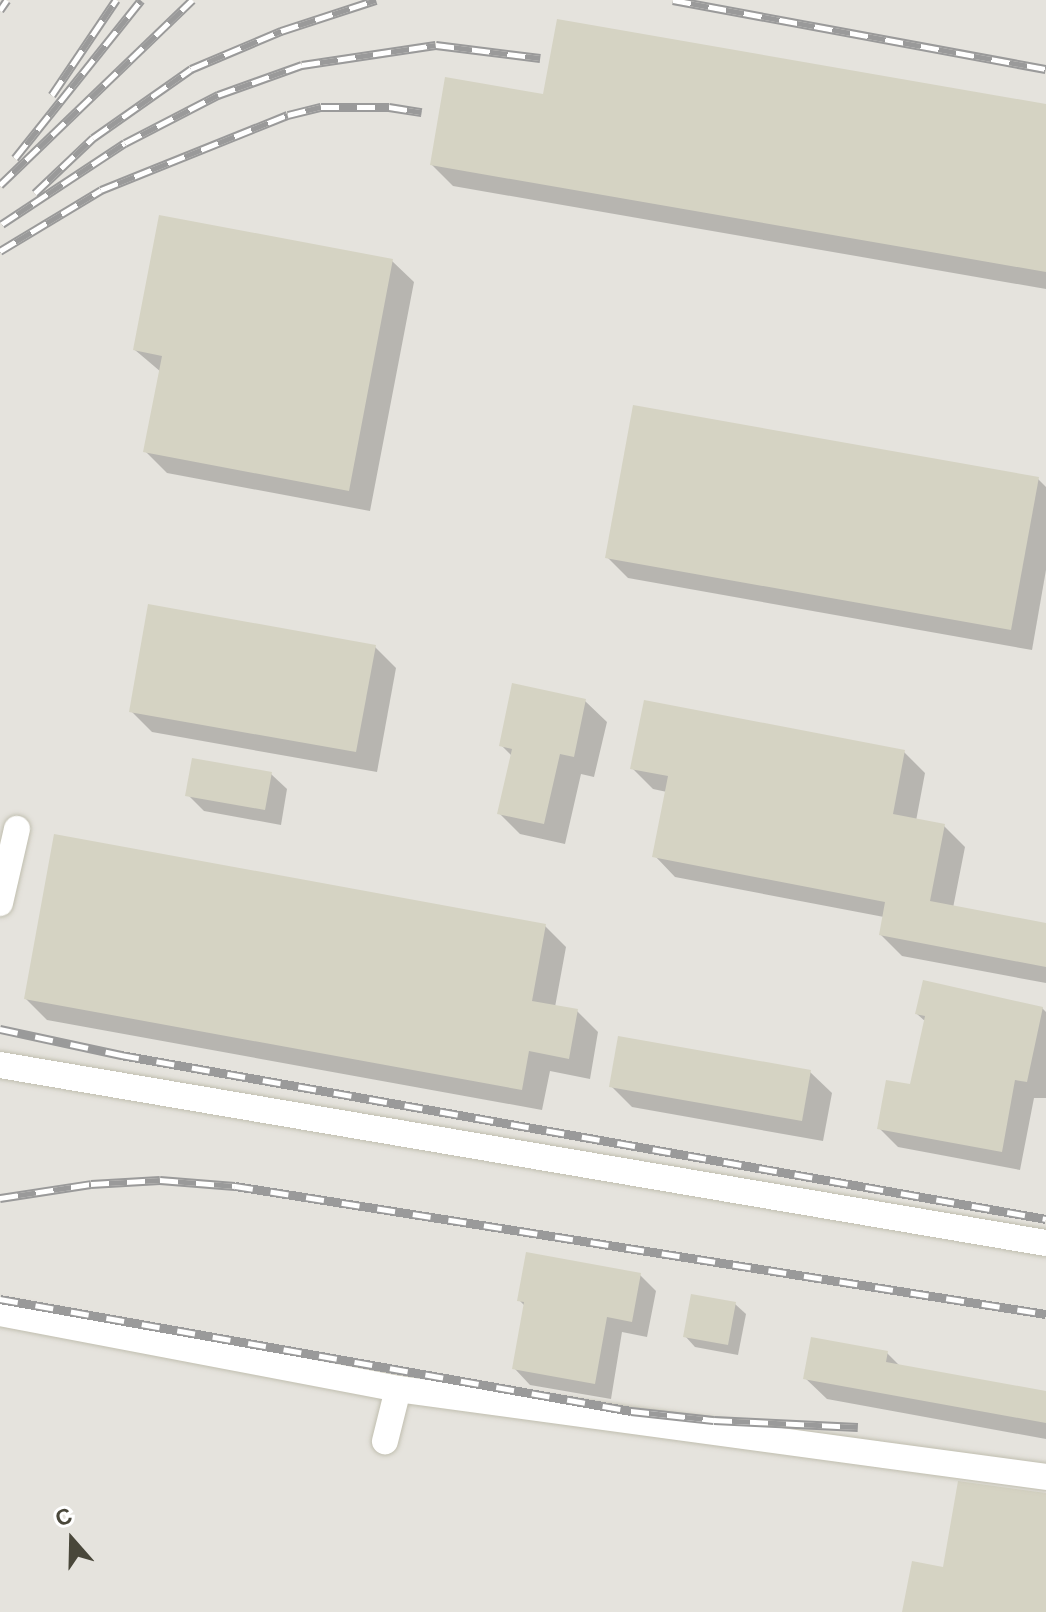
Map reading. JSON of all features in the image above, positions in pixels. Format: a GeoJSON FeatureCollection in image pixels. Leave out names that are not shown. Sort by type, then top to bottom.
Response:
{"type":"FeatureCollection","features":[{"type":"Feature","properties":{"kind":"lane"},"geometry":{"type":"LineString","coordinates":[[0,903],[17,829]]}},
{"type":"Feature","properties":{"kind":"lane"},"geometry":{"type":"LineString","coordinates":[[0,1065],[1046,1243]]}},
{"type":"Feature","properties":{"kind":"lane"},"geometry":{"type":"LineString","coordinates":[[0,1313],[398,1389],[1046,1477]]}},
{"type":"Feature","properties":{"kind":"lane"},"geometry":{"type":"LineString","coordinates":[[385,1441],[398,1389]]}},
{"type":"Feature","properties":{"kind":"shaded area"},"geometry":{"type":"Polygon","coordinates":[[[0,0],[1046,0],[1046,1612],[0,1612],[0,0]]]}},
{"type":"Feature","properties":{"kind":"building"},"geometry":{"type":"Polygon","coordinates":[[[557,19],[1046,104],[1046,272],[430,165],[445,77],[543,94],[557,19]]]}},
{"type":"Feature","properties":{"kind":"building"},"geometry":{"type":"Polygon","coordinates":[[[159,215],[393,259],[349,491],[143,452],[162,356],[133,350],[159,215]]]}},
{"type":"Feature","properties":{"kind":"building"},"geometry":{"type":"Polygon","coordinates":[[[633,405],[1039,477],[1011,630],[605,558],[633,405]]]}},
{"type":"Feature","properties":{"kind":"building"},"geometry":{"type":"Polygon","coordinates":[[[148,604],[376,645],[356,752],[129,712],[148,604]]]}},
{"type":"Feature","properties":{"kind":"building"},"geometry":{"type":"Polygon","coordinates":[[[512,683],[586,699],[574,757],[560,754],[544,824],[497,814],[512,749],[499,746],[512,683]]]}},
{"type":"Feature","properties":{"kind":"building"},"geometry":{"type":"Polygon","coordinates":[[[644,700],[905,750],[893,814],[945,824],[930,901],[1046,923],[1046,967],[879,935],[885,902],[652,857],[668,776],[630,769],[644,700]]]}},
{"type":"Feature","properties":{"kind":"building"},"geometry":{"type":"Polygon","coordinates":[[[192,758],[272,772],[265,810],[185,796],[192,758]]]}},
{"type":"Feature","properties":{"kind":"building"},"geometry":{"type":"Polygon","coordinates":[[[54,834],[546,924],[532,1001],[578,1009],[569,1059],[529,1051],[522,1090],[24,999],[54,834]]]}},
{"type":"Feature","properties":{"kind":"building"},"geometry":{"type":"Polygon","coordinates":[[[923,980],[1043,1007],[1027,1082],[1015,1080],[1002,1152],[877,1129],[886,1080],[910,1084],[925,1016],[915,1014],[923,980]]]}},
{"type":"Feature","properties":{"kind":"building"},"geometry":{"type":"Polygon","coordinates":[[[618,1036],[811,1070],[802,1121],[609,1087],[618,1036]]]}},
{"type":"Feature","properties":{"kind":"building"},"geometry":{"type":"Polygon","coordinates":[[[526,1252],[641,1273],[632,1322],[607,1317],[595,1384],[512,1369],[524,1302],[517,1301],[526,1252]]]}},
{"type":"Feature","properties":{"kind":"building"},"geometry":{"type":"Polygon","coordinates":[[[691,1294],[736,1302],[728,1345],[683,1337],[691,1294]]]}},
{"type":"Feature","properties":{"kind":"building"},"geometry":{"type":"Polygon","coordinates":[[[811,1337],[888,1351],[886,1362],[1046,1391],[1046,1423],[803,1379],[811,1337]]]}},
{"type":"Feature","properties":{"kind":"building"},"geometry":{"type":"Polygon","coordinates":[[[958,1481],[1046,1493],[1046,1612],[902,1612],[912,1561],[943,1567],[958,1481]]]}},
{"type":"Feature","properties":{"kind":"railway"},"geometry":{"type":"LineString","coordinates":[[0,10],[7,0]]}},
{"type":"Feature","properties":{"kind":"railway"},"geometry":{"type":"LineString","coordinates":[[52,95],[116,0]]}},
{"type":"Feature","properties":{"kind":"railway"},"geometry":{"type":"LineString","coordinates":[[15,158],[141,0]]}},
{"type":"Feature","properties":{"kind":"railway"},"geometry":{"type":"LineString","coordinates":[[0,185],[192,0]]}},
{"type":"Feature","properties":{"kind":"railway"},"geometry":{"type":"LineString","coordinates":[[35,193],[93,138],[191,69],[281,31],[376,0]]}},
{"type":"Feature","properties":{"kind":"railway"},"geometry":{"type":"LineString","coordinates":[[673,0],[1046,69]]}},
{"type":"Feature","properties":{"kind":"railway"},"geometry":{"type":"LineString","coordinates":[[2,224],[125,143],[218,95],[302,65],[436,45],[540,58]]}},
{"type":"Feature","properties":{"kind":"railway"},"geometry":{"type":"LineString","coordinates":[[0,251],[101,190],[288,115],[321,107],[389,107],[422,112]]}},
{"type":"Feature","properties":{"kind":"railway"},"geometry":{"type":"LineString","coordinates":[[0,1029],[121,1055],[1046,1219]]}},
{"type":"Feature","properties":{"kind":"railway"},"geometry":{"type":"LineString","coordinates":[[0,1198],[91,1184],[160,1180],[235,1186],[1046,1314]]}},
{"type":"Feature","properties":{"kind":"railway"},"geometry":{"type":"LineString","coordinates":[[0,1299],[631,1411],[714,1420],[858,1427]]}}]}
